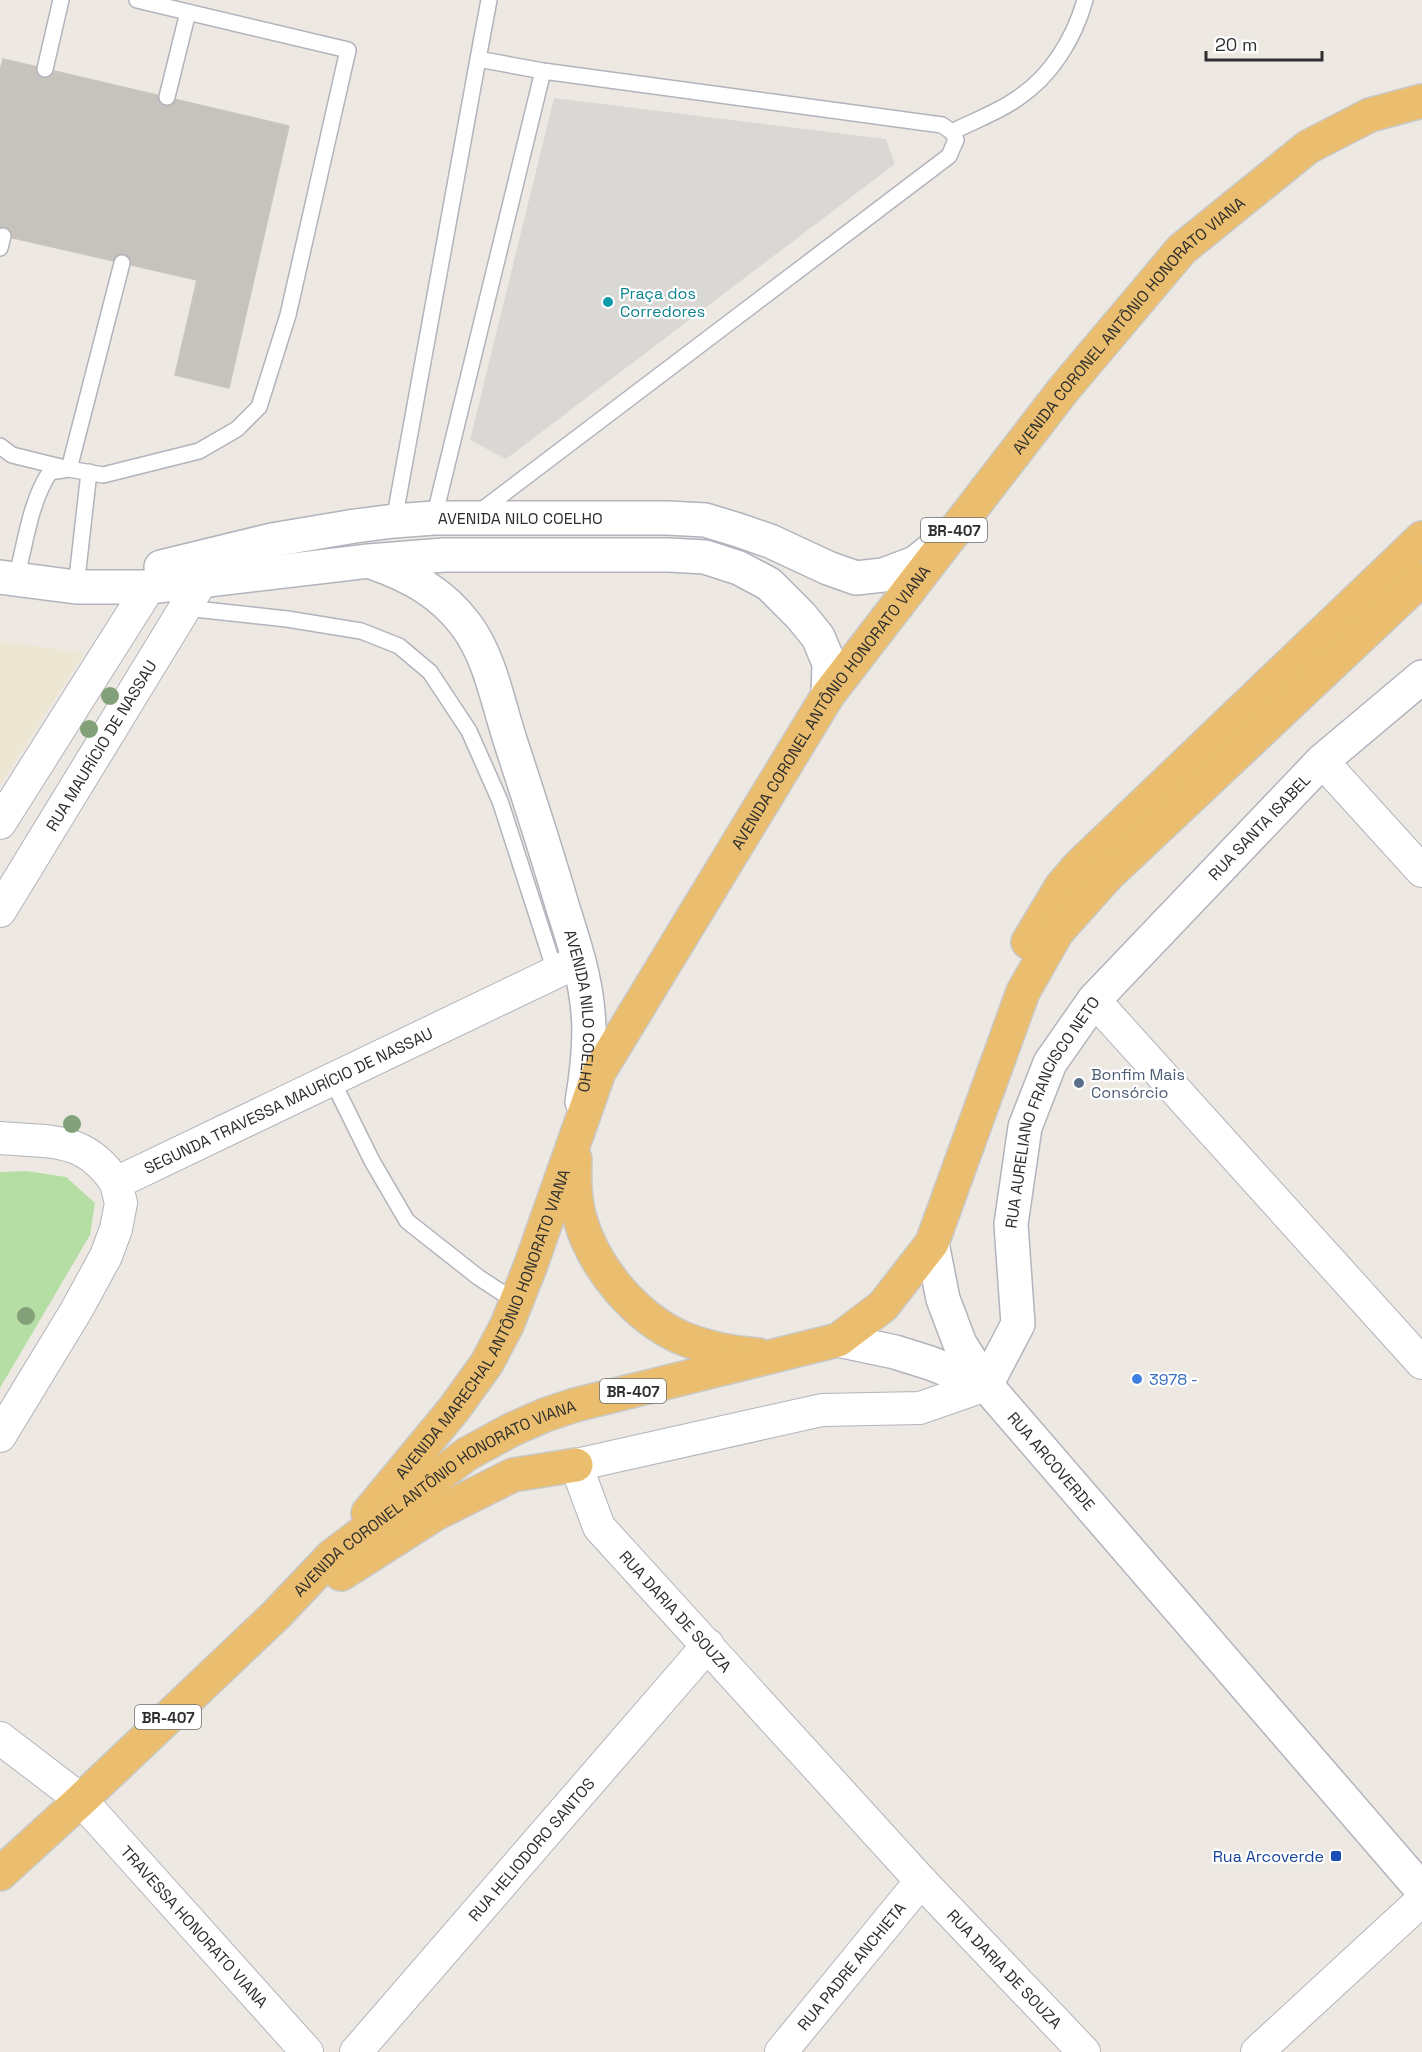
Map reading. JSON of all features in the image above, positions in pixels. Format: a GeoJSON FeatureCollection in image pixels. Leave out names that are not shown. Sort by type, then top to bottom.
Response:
{"type":"FeatureCollection","features":[{"type":"Feature","properties":{"kind":"highway","name":"AVENIDA CORONEL ANTÔNIO HONORATO VIANA"},"geometry":{"type":"LineString","coordinates":[[599,1072],[828,695],[1064,389],[1182,249],[1308,147],[1370,114],[1422,101]]}},
{"type":"Feature","properties":{"kind":"highway"},"geometry":{"type":"LineString","coordinates":[[1370,114],[1422,118]]}},
{"type":"Feature","properties":{"kind":"highway","name":"AVENIDA CORONEL ANTÔNIO HONORATO VIANA"},"geometry":{"type":"LineString","coordinates":[[932,1243],[973,1076],[1020,958],[1061,887],[1079,866],[1422,538]]}},
{"type":"Feature","properties":{"kind":"highway","name":"AVENIDA CORONEL ANTÔNIO HONORATO VIANA"},"geometry":{"type":"LineString","coordinates":[[0,1874],[276,1615],[332,1556],[466,1454],[545,1415],[838,1340],[883,1306],[932,1243],[1023,992],[1057,932],[1107,876],[1422,579]]}},
{"type":"Feature","properties":{"kind":"highway","name":"AVENIDA MARECHAL ANTÔNIO HONORATO VIANA"},"geometry":{"type":"LineString","coordinates":[[332,1556],[473,1384],[507,1325],[599,1072]]}},
{"type":"Feature","properties":{"kind":"highway"},"geometry":{"type":"LineString","coordinates":[[576,1137],[574,1187],[579,1217],[588,1244],[621,1291],[662,1326],[681,1337],[734,1353],[773,1356]]}},
{"type":"Feature","properties":{"kind":"highway"},"geometry":{"type":"LineString","coordinates":[[276,1615],[435,1514],[513,1475],[576,1465]]}},
{"type":"Feature","properties":{"kind":"main road","name":"AVENIDA NILO COELHO"},"geometry":{"type":"LineString","coordinates":[[76,587],[272,540],[355,526],[434,518],[705,520],[770,541],[828,568],[856,578],[883,575],[915,563],[950,535]]}},
{"type":"Feature","properties":{"kind":"main road","name":"AVENIDA NILO COELHO"},"geometry":{"type":"LineString","coordinates":[[8,578],[76,587],[149,587],[369,561],[444,555],[705,557],[739,568],[769,584],[801,616],[818,637],[829,663],[828,695]]}},
{"type":"Feature","properties":{"kind":"main road","name":"AVENIDA NILO COELHO"},"geometry":{"type":"LineString","coordinates":[[369,561],[420,582],[444,599],[468,627],[485,661],[539,825],[567,967],[588,1011],[589,1060],[576,1137]]}},
{"type":"Feature","properties":{"kind":"main road"},"geometry":{"type":"LineString","coordinates":[[1322,761],[1422,677]]}},
{"type":"Feature","properties":{"kind":"main road","name":"RUA SANTA ISABEL"},"geometry":{"type":"LineString","coordinates":[[1094,1000],[1322,761]]}},
{"type":"Feature","properties":{"kind":"main road","name":"RUA AURELIANO FRANCISCO NETO"},"geometry":{"type":"LineString","coordinates":[[986,1385],[1018,1324],[1011,1224],[1026,1126],[1050,1064],[1094,1000]]}},
{"type":"Feature","properties":{"kind":"main road","name":"RUA ARCOVERDE"},"geometry":{"type":"LineString","coordinates":[[932,1243],[944,1299],[960,1344],[986,1385],[1422,1890]]}},
{"type":"Feature","properties":{"kind":"main road","name":"RUA ARCOVERDE"},"geometry":{"type":"LineString","coordinates":[[838,1340],[894,1352],[930,1363],[986,1385]]}},
{"type":"Feature","properties":{"kind":"street","name":"RUA MAURÍCIO DE NASSAU"},"geometry":{"type":"LineString","coordinates":[[0,911],[202,580]]}},
{"type":"Feature","properties":{"kind":"street"},"geometry":{"type":"LineString","coordinates":[[0,823],[149,587]]}},
{"type":"Feature","properties":{"kind":"street","name":"RUA SANTA ISABEL"},"geometry":{"type":"LineString","coordinates":[[1322,761],[1422,871]]}},
{"type":"Feature","properties":{"kind":"street","name":"SEGUNDA TRAVESSA MAURÍCIO DE NASSAU"},"geometry":{"type":"LineString","coordinates":[[116,1183],[567,967]]}},
{"type":"Feature","properties":{"kind":"street","name":"RUA AURELIANO FRANCISCO NETO"},"geometry":{"type":"LineString","coordinates":[[1094,1000],[1422,1363]]}},
{"type":"Feature","properties":{"kind":"street"},"geometry":{"type":"LineString","coordinates":[[0,1138],[74,1146],[90,1153],[106,1168],[116,1183],[121,1203],[116,1229],[106,1256],[76,1311],[0,1436]]}},
{"type":"Feature","properties":{"kind":"street"},"geometry":{"type":"LineString","coordinates":[[576,1465],[822,1410],[920,1408],[986,1385]]}},
{"type":"Feature","properties":{"kind":"street","name":"RUA DARIA DE SOUZA"},"geometry":{"type":"LineString","coordinates":[[576,1465],[599,1527],[921,1881],[1084,2052]]}},
{"type":"Feature","properties":{"kind":"street","name":"RUA HELIODORO SANTOS"},"geometry":{"type":"LineString","coordinates":[[356,2052],[708,1646]]}},
{"type":"Feature","properties":{"kind":"street","name":"TRAVESSA HONORATO VIANA"},"geometry":{"type":"LineString","coordinates":[[0,1738],[81,1800],[307,2052]]}},
{"type":"Feature","properties":{"kind":"street","name":"RUA PADRE ANCHIETA"},"geometry":{"type":"LineString","coordinates":[[782,2052],[921,1881]]}},
{"type":"Feature","properties":{"kind":"street"},"geometry":{"type":"LineString","coordinates":[[1257,2052],[1422,1900]]}},
{"type":"Feature","properties":{"kind":"lane"},"geometry":{"type":"LineString","coordinates":[[45,69],[61,0]]}},
{"type":"Feature","properties":{"kind":"lane"},"geometry":{"type":"LineString","coordinates":[[0,446],[12,455],[103,475],[199,451],[237,429],[259,407],[288,315],[348,50],[137,0]]}},
{"type":"Feature","properties":{"kind":"lane"},"geometry":{"type":"LineString","coordinates":[[394,521],[489,0]]}},
{"type":"Feature","properties":{"kind":"lane"},"geometry":{"type":"LineString","coordinates":[[952,132],[1017,100],[1043,79],[1062,53],[1082,10],[1084,0]]}},
{"type":"Feature","properties":{"kind":"lane"},"geometry":{"type":"LineString","coordinates":[[167,97],[188,12]]}},
{"type":"Feature","properties":{"kind":"lane"},"geometry":{"type":"LineString","coordinates":[[471,518],[949,156],[956,140],[952,132],[942,125],[543,71],[478,59]]}},
{"type":"Feature","properties":{"kind":"lane"},"geometry":{"type":"LineString","coordinates":[[434,518],[543,71]]}},
{"type":"Feature","properties":{"kind":"lane"},"geometry":{"type":"LineString","coordinates":[[69,469],[122,263]]}},
{"type":"Feature","properties":{"kind":"lane"},"geometry":{"type":"LineString","coordinates":[[8,578],[42,483],[50,472],[69,469]]}},
{"type":"Feature","properties":{"kind":"lane"},"geometry":{"type":"LineString","coordinates":[[76,587],[89,472]]}},
{"type":"Feature","properties":{"kind":"lane"},"geometry":{"type":"LineString","coordinates":[[186,608],[287,619],[361,631],[399,646],[430,672],[469,731],[567,967]]}},
{"type":"Feature","properties":{"kind":"lane"},"geometry":{"type":"LineString","coordinates":[[332,1080],[372,1161],[407,1221],[478,1277],[516,1302]]}},
{"type":"Feature","properties":{"kind":"shaded area","name":"Praça dos Corredores"},"geometry":{"type":"Polygon","coordinates":[[[554,98],[886,139],[895,164],[506,459],[470,440],[554,98]]]}},
{"type":"Feature","properties":{"kind":"shaded area"},"geometry":{"type":"Polygon","coordinates":[[[0,641],[84,653],[0,785],[0,641]]]}},
{"type":"Feature","properties":{"kind":"green space"},"geometry":{"type":"Polygon","coordinates":[[[27,1171],[66,1177],[95,1203],[90,1235],[0,1388],[0,1172],[27,1171]]]}},
{"type":"Feature","properties":{"kind":"building"},"geometry":{"type":"Polygon","coordinates":[[[3,59],[289,126],[229,388],[175,375],[197,280],[0,235],[0,71],[3,59]]]}},
{"type":"Feature","properties":{"kind":"place","name":"Praça dos Corredores"},"geometry":{"type":"Point","coordinates":[608,302]}},
{"type":"Feature","properties":{"kind":"place","name":"Bonfim Mais Consórcio"},"geometry":{"type":"Point","coordinates":[1079,1083]}},
{"type":"Feature","properties":{"kind":"place","name":"3978 -"},"geometry":{"type":"Point","coordinates":[1137,1379]}},
{"type":"Feature","properties":{"kind":"place","name":"Rua Arcoverde"},"geometry":{"type":"Point","coordinates":[1336,1856]}}]}
